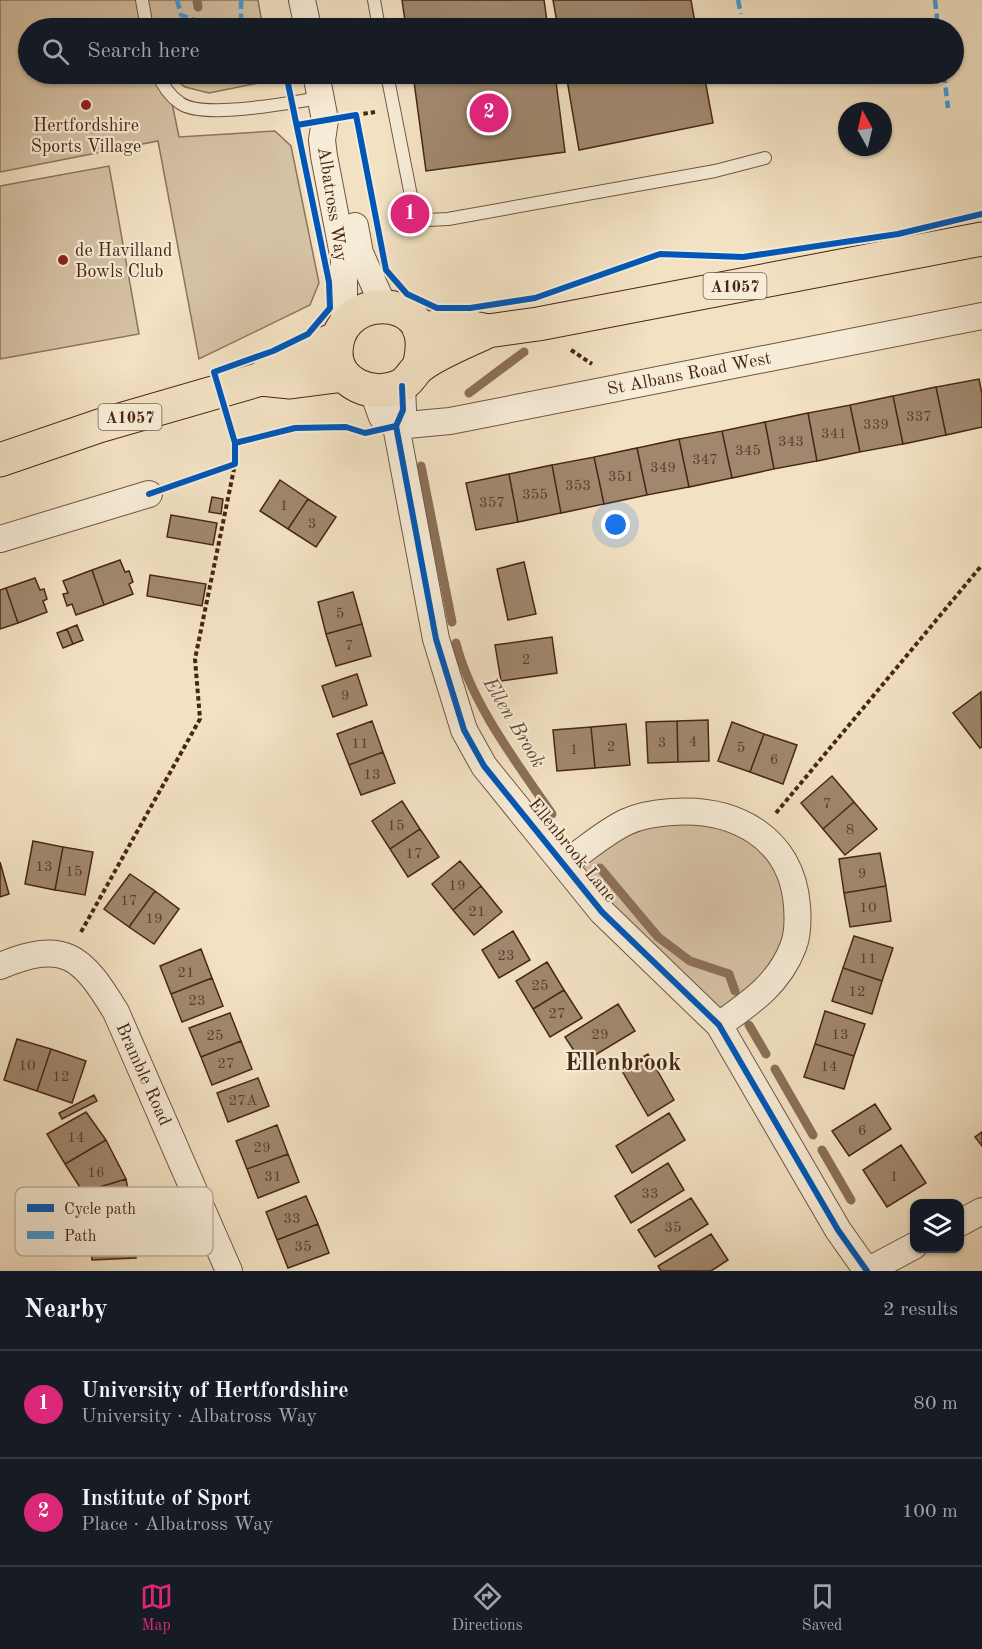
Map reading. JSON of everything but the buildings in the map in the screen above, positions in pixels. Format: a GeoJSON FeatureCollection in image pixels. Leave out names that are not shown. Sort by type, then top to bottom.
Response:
{"type":"FeatureCollection","features":[{"type":"Feature","properties":{"kind":"main road","name":"A1057"},"geometry":{"type":"LineString","coordinates":[[398,381],[488,331],[982,239]]}},
{"type":"Feature","properties":{"kind":"main road"},"geometry":{"type":"LineString","coordinates":[[341,332],[337,363],[344,375],[355,384],[398,381],[422,342],[419,329],[401,312],[384,307]]}},
{"type":"Feature","properties":{"kind":"main road","name":"A1057"},"geometry":{"type":"LineString","coordinates":[[261,380],[281,362],[341,332],[353,314],[365,308],[384,307]]}},
{"type":"Feature","properties":{"kind":"main road","name":"A1057"},"geometry":{"type":"LineString","coordinates":[[419,329],[458,325],[488,331]]}},
{"type":"Feature","properties":{"kind":"main road","name":"A1057"},"geometry":{"type":"LineString","coordinates":[[0,460],[99,426],[261,380],[291,382],[344,375]]}},
{"type":"Feature","properties":{"kind":"street"},"geometry":{"type":"LineString","coordinates":[[302,0],[306,18]]}},
{"type":"Feature","properties":{"kind":"street","name":"Albatross Way"},"geometry":{"type":"LineString","coordinates":[[321,97],[338,138],[360,253],[384,307]]}},
{"type":"Feature","properties":{"kind":"street","name":"Albatross Way"},"geometry":{"type":"LineString","coordinates":[[321,97],[324,156],[344,260],[341,332]]}},
{"type":"Feature","properties":{"kind":"street","name":"St Albans Road West"},"geometry":{"type":"LineString","coordinates":[[396,426],[450,421],[982,316]]}},
{"type":"Feature","properties":{"kind":"street","name":"Ellenbrook Lane"},"geometry":{"type":"LineString","coordinates":[[398,381],[403,410],[396,426],[436,639],[464,729],[484,766],[566,863],[602,912],[719,1025],[838,1230],[867,1271]]}},
{"type":"Feature","properties":{"kind":"street"},"geometry":{"type":"LineString","coordinates":[[0,539],[149,494]]}},
{"type":"Feature","properties":{"kind":"street"},"geometry":{"type":"LineString","coordinates":[[566,863],[626,822],[656,813],[698,810],[727,816],[760,832],[785,861],[796,892],[798,916],[794,945],[785,965],[766,991],[719,1025]]}},
{"type":"Feature","properties":{"kind":"street"},"geometry":{"type":"LineString","coordinates":[[0,966],[37,953],[68,955]]}},
{"type":"Feature","properties":{"kind":"street","name":"Bramble Road"},"geometry":{"type":"LineString","coordinates":[[68,955],[96,978],[116,1012],[192,1187]]}},
{"type":"Feature","properties":{"kind":"street"},"geometry":{"type":"LineString","coordinates":[[964,1221],[982,1211]]}},
{"type":"Feature","properties":{"kind":"street","name":"Bramble Road"},"geometry":{"type":"LineString","coordinates":[[213,1234],[229,1271]]}},
{"type":"Feature","properties":{"kind":"street"},"geometry":{"type":"LineString","coordinates":[[867,1271],[910,1249]]}},
{"type":"Feature","properties":{"kind":"lane"},"geometry":{"type":"LineString","coordinates":[[142,0],[145,18]]}},
{"type":"Feature","properties":{"kind":"lane"},"geometry":{"type":"LineString","coordinates":[[374,0],[377,18]]}},
{"type":"Feature","properties":{"kind":"lane"},"geometry":{"type":"LineString","coordinates":[[162,84],[181,104],[218,111],[321,97]]}},
{"type":"Feature","properties":{"kind":"lane"},"geometry":{"type":"LineString","coordinates":[[389,84],[413,207],[427,220],[448,219],[714,171],[765,158]]}},
{"type":"Feature","properties":{"kind":"path"},"geometry":{"type":"LineString","coordinates":[[321,97],[356,115],[358,126]]}},
{"type":"Feature","properties":{"kind":"path"},"geometry":{"type":"LineString","coordinates":[[567,347],[611,376],[612,388]]}},
{"type":"Feature","properties":{"kind":"path"},"geometry":{"type":"LineString","coordinates":[[68,955],[200,719],[195,660],[235,464],[235,453]]}},
{"type":"Feature","properties":{"kind":"path"},"geometry":{"type":"LineString","coordinates":[[224,468],[235,464]]}},
{"type":"Feature","properties":{"kind":"path"},"geometry":{"type":"LineString","coordinates":[[760,832],[982,565]]}},
{"type":"Feature","properties":{"kind":"shaded area"},"geometry":{"type":"Polygon","coordinates":[[[0,0],[258,0],[261,18],[18,18],[18,84],[168,84],[179,137],[275,131],[291,146],[319,283],[310,305],[199,359],[158,141],[0,172],[0,0]]]}},
{"type":"Feature","properties":{"kind":"shaded area"},"geometry":{"type":"Polygon","coordinates":[[[181,84],[254,84],[209,93],[181,84]]]}},
{"type":"Feature","properties":{"kind":"shaded area","name":"de Havilland Bowls Club"},"geometry":{"type":"Polygon","coordinates":[[[109,166],[139,334],[0,359],[0,186],[109,166]]]}},
{"type":"Feature","properties":{"kind":"shaded area"},"geometry":{"type":"Polygon","coordinates":[[[698,810],[785,861],[794,945],[719,1025],[565,863],[626,822],[698,810]]]}},
{"type":"Feature","properties":{"kind":"waterway"},"geometry":{"type":"LineString","coordinates":[[197,0],[198,7]]}},
{"type":"Feature","properties":{"kind":"waterway"},"geometry":{"type":"LineString","coordinates":[[469,393],[524,352]]}},
{"type":"Feature","properties":{"kind":"waterway","name":"Ellen Brook"},"geometry":{"type":"LineString","coordinates":[[421,466],[452,622]]}},
{"type":"Feature","properties":{"kind":"waterway","name":"Ellen Brook"},"geometry":{"type":"LineString","coordinates":[[456,643],[472,688],[496,732],[552,814]]}},
{"type":"Feature","properties":{"kind":"waterway","name":"Ellen Brook"},"geometry":{"type":"LineString","coordinates":[[600,868],[658,937],[690,961],[729,974],[735,991]]}},
{"type":"Feature","properties":{"kind":"waterway","name":"Ellen Brook"},"geometry":{"type":"LineString","coordinates":[[749,1025],[766,1054]]}},
{"type":"Feature","properties":{"kind":"waterway","name":"Ellen Brook"},"geometry":{"type":"LineString","coordinates":[[775,1069],[813,1135]]}},
{"type":"Feature","properties":{"kind":"waterway","name":"Ellen Brook"},"geometry":{"type":"LineString","coordinates":[[822,1150],[851,1200]]}},
{"type":"Feature","properties":{"kind":"marked path"},"geometry":{"type":"LineString","coordinates":[[177,0],[181,15],[190,18]]}},
{"type":"Feature","properties":{"kind":"marked path"},"geometry":{"type":"LineString","coordinates":[[241,0],[241,18]]}},
{"type":"Feature","properties":{"kind":"marked path"},"geometry":{"type":"LineString","coordinates":[[738,0],[741,14]]}},
{"type":"Feature","properties":{"kind":"marked path"},"geometry":{"type":"LineString","coordinates":[[935,0],[937,18]]}},
{"type":"Feature","properties":{"kind":"marked path"},"geometry":{"type":"LineString","coordinates":[[945,84],[948,108]]}},
{"type":"Feature","properties":{"kind":"cycle path"},"geometry":{"type":"LineString","coordinates":[[288,84],[329,282],[330,308],[308,334],[273,351],[214,372],[235,443],[295,428],[346,427],[365,433],[396,426]]}},
{"type":"Feature","properties":{"kind":"cycle path"},"geometry":{"type":"LineString","coordinates":[[297,125],[356,115],[386,270],[407,294],[437,308],[470,308],[535,298],[660,254],[743,257],[898,234],[982,214]]}},
{"type":"Feature","properties":{"kind":"cycle path"},"geometry":{"type":"LineString","coordinates":[[402,386],[403,410],[396,426],[436,639],[464,730],[484,766],[602,912],[719,1025],[838,1230],[867,1271]]}},
{"type":"Feature","properties":{"kind":"cycle path"},"geometry":{"type":"LineString","coordinates":[[149,494],[235,464],[235,443]]}},
{"type":"Feature","properties":{"kind":"place","name":"Hertfordshire Sports Village"},"geometry":{"type":"Point","coordinates":[86,105]}},
{"type":"Feature","properties":{"kind":"place","name":"Institute of Sport"},"geometry":{"type":"Point","coordinates":[489,113]}},
{"type":"Feature","properties":{"kind":"place","name":"University of Hertfordshire"},"geometry":{"type":"Point","coordinates":[410,214]}},
{"type":"Feature","properties":{"kind":"place","name":"de Havilland Bowls Club"},"geometry":{"type":"Point","coordinates":[63,260]}},
{"type":"Feature","properties":{"kind":"district","name":"Ellenbrook"},"geometry":{"type":"Point","coordinates":[623,1062]}}]}
